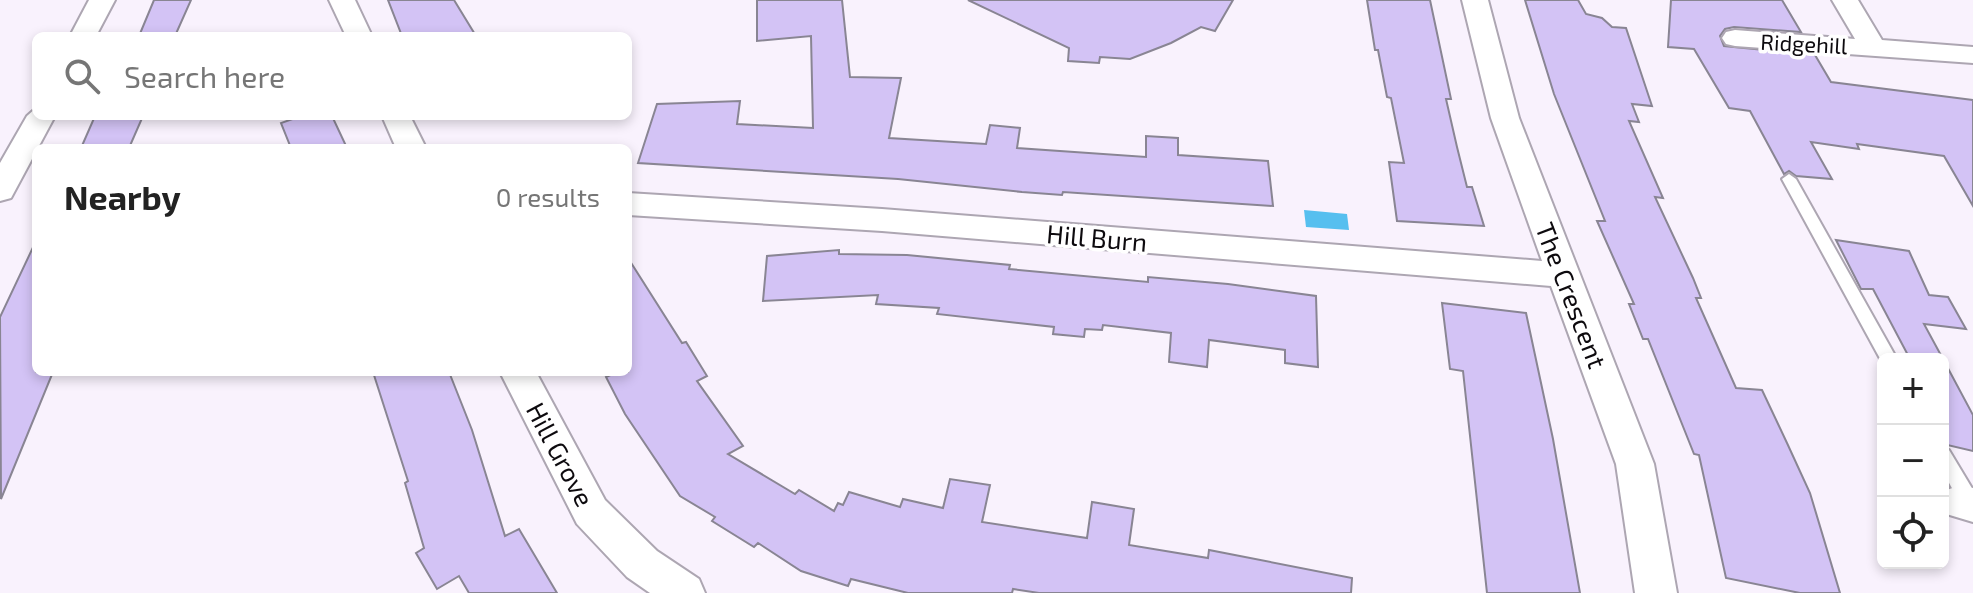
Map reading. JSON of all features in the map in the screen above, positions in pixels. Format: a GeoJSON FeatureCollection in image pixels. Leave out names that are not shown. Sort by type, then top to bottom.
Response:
{"type":"FeatureCollection","features":[{"type":"Feature","properties":{"kind":"street"},"geometry":{"type":"LineString","coordinates":[[85,32],[102,0]]}},
{"type":"Feature","properties":{"kind":"street"},"geometry":{"type":"LineString","coordinates":[[342,0],[357,32]]}},
{"type":"Feature","properties":{"kind":"street","name":"The Crescent"},"geometry":{"type":"LineString","coordinates":[[1475,0],[1505,118],[1635,464],[1656,593]]}},
{"type":"Feature","properties":{"kind":"street","name":"Ridgehill"},"geometry":{"type":"LineString","coordinates":[[1845,0],[1873,47]]}},
{"type":"Feature","properties":{"kind":"street","name":"Ridgehill"},"geometry":{"type":"LineString","coordinates":[[1735,38],[1973,55]]}},
{"type":"Feature","properties":{"kind":"street"},"geometry":{"type":"LineString","coordinates":[[0,140],[32,115]]}},
{"type":"Feature","properties":{"kind":"street"},"geometry":{"type":"LineString","coordinates":[[0,191],[39,120]]}},
{"type":"Feature","properties":{"kind":"street"},"geometry":{"type":"LineString","coordinates":[[398,120],[409,144]]}},
{"type":"Feature","properties":{"kind":"street","name":"Hill Burn"},"geometry":{"type":"LineString","coordinates":[[632,204],[898,221],[1565,275]]}},
{"type":"Feature","properties":{"kind":"street","name":"Hill Grove"},"geometry":{"type":"LineString","coordinates":[[520,376],[591,512],[642,564],[684,593]]}},
{"type":"Feature","properties":{"kind":"lane"},"geometry":{"type":"LineString","coordinates":[[1789,179],[1886,353]]}},
{"type":"Feature","properties":{"kind":"lane"},"geometry":{"type":"LineString","coordinates":[[1949,467],[1967,504]]}},
{"type":"Feature","properties":{"kind":"water"},"geometry":{"type":"Polygon","coordinates":[[[1304,210],[1347,214],[1349,230],[1306,227],[1304,210]]]}},
{"type":"Feature","properties":{"kind":"building"},"geometry":{"type":"Polygon","coordinates":[[[154,0],[191,0],[177,32],[141,32],[154,0]]]}},
{"type":"Feature","properties":{"kind":"building"},"geometry":{"type":"Polygon","coordinates":[[[388,0],[454,0],[474,32],[400,32],[388,0]]]}},
{"type":"Feature","properties":{"kind":"building"},"geometry":{"type":"Polygon","coordinates":[[[757,0],[842,0],[850,77],[901,78],[889,138],[986,144],[990,125],[1020,128],[1017,148],[1146,157],[1146,136],[1178,138],[1178,155],[1268,161],[1273,206],[1063,192],[1062,195],[898,179],[638,163],[657,104],[740,101],[737,124],[813,128],[811,36],[757,41],[757,0]]]}},
{"type":"Feature","properties":{"kind":"building"},"geometry":{"type":"Polygon","coordinates":[[[968,0],[1233,0],[1215,31],[1201,27],[1130,59],[1100,57],[1099,63],[1068,61],[1069,48],[968,0]]]}},
{"type":"Feature","properties":{"kind":"building"},"geometry":{"type":"Polygon","coordinates":[[[1367,0],[1430,0],[1451,99],[1446,99],[1457,147],[1467,187],[1472,187],[1484,226],[1397,221],[1389,162],[1404,163],[1391,98],[1387,97],[1378,50],[1375,50],[1367,0]]]}},
{"type":"Feature","properties":{"kind":"building"},"geometry":{"type":"Polygon","coordinates":[[[1525,0],[1578,0],[1586,14],[1602,18],[1612,27],[1626,28],[1652,106],[1632,104],[1639,122],[1629,121],[1663,198],[1655,197],[1693,278],[1701,298],[1696,298],[1736,388],[1762,390],[1787,443],[1810,493],[1840,593],[1800,593],[1726,578],[1699,455],[1694,454],[1648,339],[1643,339],[1629,304],[1634,304],[1597,221],[1605,221],[1554,94],[1525,0]]]}},
{"type":"Feature","properties":{"kind":"building"},"geometry":{"type":"Polygon","coordinates":[[[1671,0],[1782,0],[1801,32],[1734,27],[1725,29],[1720,36],[1724,46],[1815,55],[1831,82],[1973,100],[1973,206],[1944,156],[1857,144],[1859,149],[1811,142],[1832,179],[1796,176],[1789,171],[1784,174],[1750,111],[1729,108],[1694,49],[1668,47],[1671,0]]]}},
{"type":"Feature","properties":{"kind":"building"},"geometry":{"type":"Polygon","coordinates":[[[93,120],[141,120],[131,144],[83,144],[93,120]]]}},
{"type":"Feature","properties":{"kind":"building"},"geometry":{"type":"Polygon","coordinates":[[[290,120],[334,120],[345,144],[289,144],[281,123],[290,120]]]}},
{"type":"Feature","properties":{"kind":"building"},"geometry":{"type":"Polygon","coordinates":[[[1836,240],[1909,251],[1929,295],[1948,297],[1966,329],[1924,324],[1940,353],[1907,353],[1873,289],[1861,289],[1836,240]]]}},
{"type":"Feature","properties":{"kind":"building"},"geometry":{"type":"Polygon","coordinates":[[[32,249],[32,376],[51,376],[1,499],[0,317],[32,249]]]}},
{"type":"Feature","properties":{"kind":"building"},"geometry":{"type":"Polygon","coordinates":[[[839,250],[839,254],[907,255],[1010,265],[1009,269],[1148,282],[1148,277],[1228,284],[1316,296],[1318,367],[1285,363],[1285,350],[1209,340],[1207,367],[1169,362],[1171,333],[1103,325],[1102,330],[1085,329],[1084,337],[1053,334],[1054,327],[937,314],[939,308],[876,304],[878,295],[763,301],[767,256],[839,250]]]}},
{"type":"Feature","properties":{"kind":"building"},"geometry":{"type":"Polygon","coordinates":[[[632,264],[707,376],[697,381],[743,446],[728,454],[795,494],[799,490],[834,511],[838,503],[843,505],[849,492],[900,507],[903,499],[943,508],[950,479],[990,485],[982,522],[1087,538],[1092,502],[1134,509],[1129,545],[1208,558],[1209,550],[1352,578],[1351,593],[1039,593],[1013,589],[1012,593],[908,593],[851,579],[848,586],[801,571],[758,543],[754,547],[712,521],[715,517],[680,496],[625,414],[606,377],[632,376],[632,264]]]}},
{"type":"Feature","properties":{"kind":"building"},"geometry":{"type":"Polygon","coordinates":[[[1442,303],[1526,313],[1553,439],[1580,593],[1487,593],[1463,371],[1450,369],[1442,303]]]}},
{"type":"Feature","properties":{"kind":"building"},"geometry":{"type":"Polygon","coordinates":[[[1949,370],[1973,415],[1973,451],[1949,445],[1949,370]]]}},
{"type":"Feature","properties":{"kind":"building"},"geometry":{"type":"Polygon","coordinates":[[[374,376],[451,376],[472,430],[505,536],[519,529],[557,593],[469,593],[459,576],[437,589],[416,553],[424,548],[405,483],[408,481],[374,376]]]}}]}
